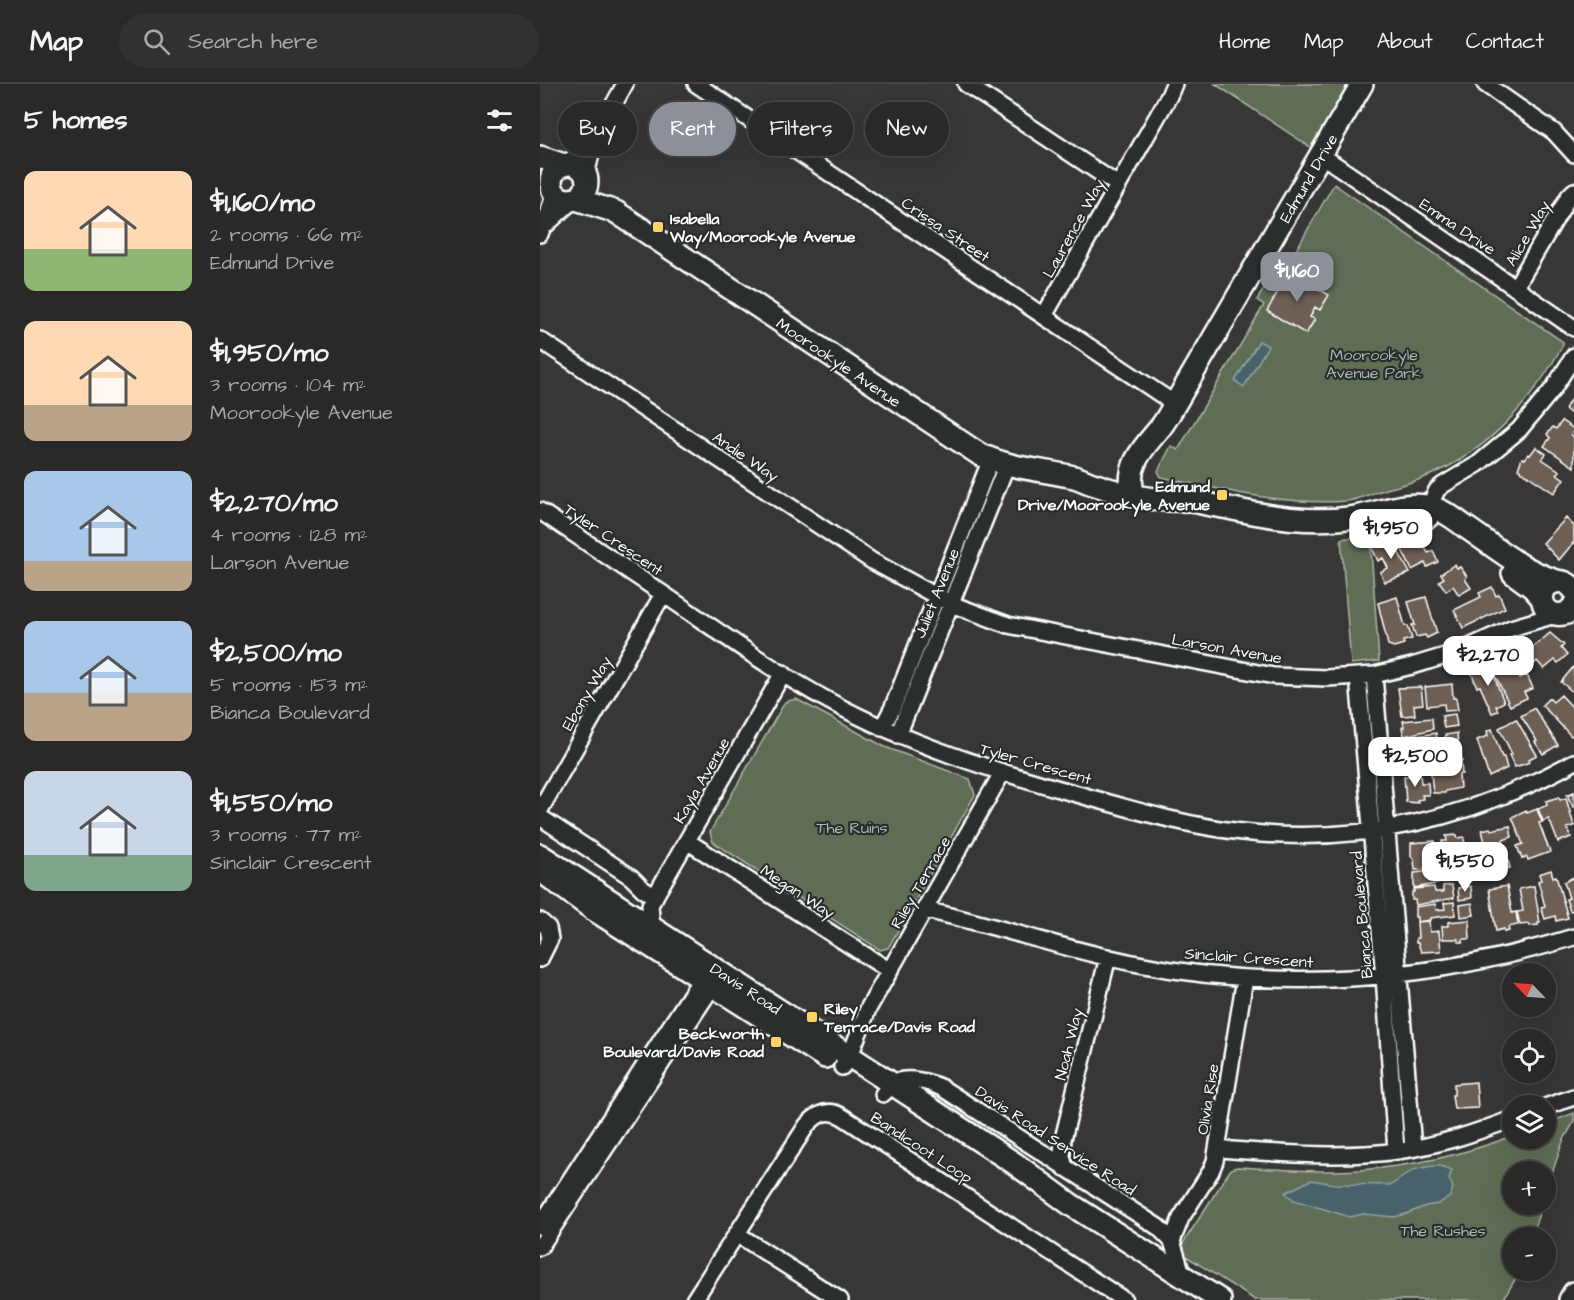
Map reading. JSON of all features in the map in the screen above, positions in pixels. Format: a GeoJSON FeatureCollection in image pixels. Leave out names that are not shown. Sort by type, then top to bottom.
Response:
{"type":"FeatureCollection","features":[{"type":"Feature","properties":{"kind":"street"},"geometry":{"type":"LineString","coordinates":[[615,102],[625,84]]}},
{"type":"Feature","properties":{"kind":"street","name":"Crissa Street"},"geometry":{"type":"LineString","coordinates":[[696,84],[1175,404]]}},
{"type":"Feature","properties":{"kind":"street"},"geometry":{"type":"LineString","coordinates":[[966,84],[1118,185]]}},
{"type":"Feature","properties":{"kind":"street","name":"Edmund Drive"},"geometry":{"type":"LineString","coordinates":[[1135,487],[1162,426],[1362,84]]}},
{"type":"Feature","properties":{"kind":"street"},"geometry":{"type":"LineString","coordinates":[[1485,84],[1554,132],[1574,154]]}},
{"type":"Feature","properties":{"kind":"street","name":"Laurence Way"},"geometry":{"type":"LineString","coordinates":[[1044,316],[1174,88]]}},
{"type":"Feature","properties":{"kind":"street"},"geometry":{"type":"LineString","coordinates":[[1554,132],[1574,140]]}},
{"type":"Feature","properties":{"kind":"street","name":"Emma Drive"},"geometry":{"type":"LineString","coordinates":[[1321,155],[1574,328]]}},
{"type":"Feature","properties":{"kind":"street"},"geometry":{"type":"LineString","coordinates":[[542,231],[552,202],[548,182],[555,171],[575,156]]}},
{"type":"Feature","properties":{"kind":"street"},"geometry":{"type":"LineString","coordinates":[[542,231],[585,191],[591,156]]}},
{"type":"Feature","properties":{"kind":"street"},"geometry":{"type":"LineString","coordinates":[[540,158],[578,166],[586,177]]}},
{"type":"Feature","properties":{"kind":"street","name":"Moorookyle Avenue"},"geometry":{"type":"LineString","coordinates":[[586,177],[616,212],[970,449],[999,462],[1077,478],[1096,486],[1135,487],[1167,501],[1188,500],[1265,516],[1296,519],[1353,517],[1390,510],[1417,515],[1433,512],[1540,576],[1567,582]]}},
{"type":"Feature","properties":{"kind":"street","name":"Alice Way"},"geometry":{"type":"LineString","coordinates":[[1515,288],[1571,194],[1574,179]]}},
{"type":"Feature","properties":{"kind":"street"},"geometry":{"type":"LineString","coordinates":[[548,182],[561,199],[574,200]]}},
{"type":"Feature","properties":{"kind":"street","name":"Moorookyle Avenue"},"geometry":{"type":"LineString","coordinates":[[574,200],[616,212]]}},
{"type":"Feature","properties":{"kind":"street","name":"Andie Way"},"geometry":{"type":"LineString","coordinates":[[540,340],[844,543],[901,578],[936,596]]}},
{"type":"Feature","properties":{"kind":"street"},"geometry":{"type":"LineString","coordinates":[[1433,512],[1437,490],[1491,454],[1519,430],[1553,389],[1574,356]]}},
{"type":"Feature","properties":{"kind":"street","name":"Juliet Avenue"},"geometry":{"type":"LineString","coordinates":[[882,728],[892,709],[936,596],[999,462]]}},
{"type":"Feature","properties":{"kind":"street","name":"Juliet Avenue"},"geometry":{"type":"LineString","coordinates":[[898,735],[951,604],[999,462]]}},
{"type":"Feature","properties":{"kind":"street","name":"Moorookyle Avenue"},"geometry":{"type":"LineString","coordinates":[[1433,512],[1448,529],[1532,587],[1558,609]]}},
{"type":"Feature","properties":{"kind":"street","name":"Tyler Crescent"},"geometry":{"type":"LineString","coordinates":[[541,516],[783,673],[830,702],[882,728],[955,758],[1002,773],[1165,818],[1211,828],[1287,836],[1380,831],[1471,809],[1525,787],[1574,762]]}},
{"type":"Feature","properties":{"kind":"street"},"geometry":{"type":"LineString","coordinates":[[1558,609],[1545,588],[1567,582]]}},
{"type":"Feature","properties":{"kind":"street","name":"Ebony Way"},"geometry":{"type":"LineString","coordinates":[[540,810],[663,594]]}},
{"type":"Feature","properties":{"kind":"street","name":"Larson Avenue"},"geometry":{"type":"LineString","coordinates":[[936,596],[951,604],[1008,625],[1191,662],[1274,676],[1327,678],[1374,675],[1412,666],[1458,652],[1558,609]]}},
{"type":"Feature","properties":{"kind":"street","name":"Kayla Avenue"},"geometry":{"type":"LineString","coordinates":[[653,901],[783,673]]}},
{"type":"Feature","properties":{"kind":"street","name":"Bianca Boulevard"},"geometry":{"type":"LineString","coordinates":[[1374,675],[1380,831],[1391,976],[1396,1151]]}},
{"type":"Feature","properties":{"kind":"street","name":"Bianca Boulevard"},"geometry":{"type":"LineString","coordinates":[[1358,677],[1380,831]]}},
{"type":"Feature","properties":{"kind":"street","name":"Riley Terrace"},"geometry":{"type":"LineString","coordinates":[[840,1058],[1002,773]]}},
{"type":"Feature","properties":{"kind":"street"},"geometry":{"type":"LineString","coordinates":[[540,817],[631,877],[653,901],[652,928]]}},
{"type":"Feature","properties":{"kind":"street","name":"Megan Way"},"geometry":{"type":"LineString","coordinates":[[687,841],[890,971]]}},
{"type":"Feature","properties":{"kind":"street","name":"Davis Road"},"geometry":{"type":"LineString","coordinates":[[540,855],[652,928],[711,976]]}},
{"type":"Feature","properties":{"kind":"street","name":"Davis Road"},"geometry":{"type":"LineString","coordinates":[[540,870],[594,910],[711,976],[888,1089],[1014,1163],[1070,1204],[1220,1300]]}},
{"type":"Feature","properties":{"kind":"street"},"geometry":{"type":"LineString","coordinates":[[631,877],[664,882]]}},
{"type":"Feature","properties":{"kind":"street"},"geometry":{"type":"LineString","coordinates":[[620,908],[642,909],[653,901]]}},
{"type":"Feature","properties":{"kind":"street","name":"Sinclair Crescent"},"geometry":{"type":"LineString","coordinates":[[925,910],[1108,957],[1177,971],[1245,978],[1298,980],[1391,976],[1504,957],[1574,937]]}},
{"type":"Feature","properties":{"kind":"street"},"geometry":{"type":"LineString","coordinates":[[540,921],[548,928],[550,939],[540,959]]}},
{"type":"Feature","properties":{"kind":"street","name":"Noah Way"},"geometry":{"type":"LineString","coordinates":[[1065,1168],[1062,1156],[1063,1139],[1108,957]]}},
{"type":"Feature","properties":{"kind":"street"},"geometry":{"type":"LineString","coordinates":[[540,1226],[711,976]]}},
{"type":"Feature","properties":{"kind":"street"},"geometry":{"type":"LineString","coordinates":[[540,1247],[711,976]]}},
{"type":"Feature","properties":{"kind":"street","name":"Bianca Boulevard"},"geometry":{"type":"LineString","coordinates":[[1391,976],[1413,1148]]}},
{"type":"Feature","properties":{"kind":"street","name":"Olivia Rise"},"geometry":{"type":"LineString","coordinates":[[1172,1241],[1181,1218],[1211,1171],[1218,1149],[1245,978]]}},
{"type":"Feature","properties":{"kind":"street","name":"Davis Road Service Road"},"geometry":{"type":"LineString","coordinates":[[888,1089],[898,1081],[935,1085],[1158,1227],[1172,1241],[1182,1274]]}},
{"type":"Feature","properties":{"kind":"street"},"geometry":{"type":"LineString","coordinates":[[1556,1103],[1574,1097]]}},
{"type":"Feature","properties":{"kind":"street","name":"Bandicoot Loop"},"geometry":{"type":"LineString","coordinates":[[694,1300],[807,1125],[823,1113],[834,1112],[1124,1300]]}},
{"type":"Feature","properties":{"kind":"street"},"geometry":{"type":"LineString","coordinates":[[1218,1149],[1325,1155],[1396,1151],[1471,1134],[1502,1123]]}},
{"type":"Feature","properties":{"kind":"street"},"geometry":{"type":"LineString","coordinates":[[1043,1154],[1063,1139]]}},
{"type":"Feature","properties":{"kind":"street"},"geometry":{"type":"LineString","coordinates":[[1158,1227],[1181,1218]]}},
{"type":"Feature","properties":{"kind":"street"},"geometry":{"type":"LineString","coordinates":[[737,1234],[840,1300]]}},
{"type":"Feature","properties":{"kind":"street"},"geometry":{"type":"LineString","coordinates":[[1570,1300],[1574,1293]]}},
{"type":"Feature","properties":{"kind":"green space"},"geometry":{"type":"Polygon","coordinates":[[[1215,84],[1351,84],[1313,149],[1215,84]]]}},
{"type":"Feature","properties":{"kind":"green space","name":"Moorookyle Avenue Park"},"geometry":{"type":"Polygon","coordinates":[[[1334,184],[1563,342],[1563,345],[1538,385],[1507,422],[1489,439],[1450,466],[1410,483],[1346,501],[1322,502],[1276,499],[1161,477],[1158,471],[1171,446],[1178,450],[1264,305],[1257,300],[1277,267],[1284,271],[1334,184]]]}},
{"type":"Feature","properties":{"kind":"green space"},"geometry":{"type":"Polygon","coordinates":[[[1370,535],[1379,661],[1351,664],[1341,539],[1370,535]]]}},
{"type":"Feature","properties":{"kind":"green space","name":"The Ruins"},"geometry":{"type":"Polygon","coordinates":[[[796,699],[885,747],[970,779],[975,795],[888,948],[880,950],[713,842],[710,832],[785,702],[796,699]]]}},
{"type":"Feature","properties":{"kind":"green space","name":"The Rushes"},"geometry":{"type":"Polygon","coordinates":[[[1574,1113],[1574,1122],[1563,1141],[1556,1162],[1502,1161],[1502,1215],[1539,1215],[1534,1227],[1502,1227],[1502,1281],[1514,1281],[1503,1300],[1255,1300],[1178,1251],[1231,1169],[1237,1167],[1345,1171],[1399,1166],[1437,1159],[1502,1140],[1502,1149],[1556,1149],[1556,1120],[1574,1113]]]}},
{"type":"Feature","properties":{"kind":"water"},"geometry":{"type":"Polygon","coordinates":[[[1259,341],[1268,346],[1244,387],[1235,381],[1259,341]]]}},
{"type":"Feature","properties":{"kind":"water"},"geometry":{"type":"Polygon","coordinates":[[[1431,1166],[1452,1170],[1449,1179],[1453,1187],[1450,1197],[1438,1204],[1394,1217],[1363,1214],[1350,1217],[1294,1200],[1285,1193],[1311,1180],[1335,1184],[1391,1185],[1413,1170],[1431,1166]]]}},
{"type":"Feature","properties":{"kind":"building"},"geometry":{"type":"Polygon","coordinates":[[[1289,272],[1329,295],[1320,310],[1315,307],[1310,317],[1315,319],[1306,334],[1267,311],[1289,272]]]}},
{"type":"Feature","properties":{"kind":"building"},"geometry":{"type":"Polygon","coordinates":[[[1570,400],[1573,402],[1574,400],[1574,416],[1565,409],[1570,400]]]}},
{"type":"Feature","properties":{"kind":"building"},"geometry":{"type":"Polygon","coordinates":[[[1562,421],[1574,429],[1571,435],[1574,437],[1574,467],[1544,446],[1550,438],[1547,434],[1553,427],[1556,429],[1562,421]]]}},
{"type":"Feature","properties":{"kind":"building"},"geometry":{"type":"Polygon","coordinates":[[[1536,447],[1546,454],[1542,459],[1560,471],[1557,474],[1564,479],[1554,493],[1518,469],[1522,458],[1525,459],[1536,447]]]}},
{"type":"Feature","properties":{"kind":"building"},"geometry":{"type":"Polygon","coordinates":[[[1566,518],[1574,526],[1574,542],[1559,560],[1543,543],[1566,518]]]}},
{"type":"Feature","properties":{"kind":"building"},"geometry":{"type":"Polygon","coordinates":[[[1411,534],[1413,539],[1419,536],[1428,553],[1433,551],[1438,562],[1427,567],[1425,563],[1412,570],[1398,542],[1411,534]]]}},
{"type":"Feature","properties":{"kind":"building"},"geometry":{"type":"Polygon","coordinates":[[[1390,537],[1410,573],[1385,582],[1380,572],[1388,568],[1383,558],[1378,561],[1372,548],[1390,537]]]}},
{"type":"Feature","properties":{"kind":"building"},"geometry":{"type":"Polygon","coordinates":[[[1455,564],[1464,572],[1467,577],[1465,579],[1471,588],[1459,595],[1453,586],[1446,591],[1439,581],[1444,578],[1441,574],[1455,564]]]}},
{"type":"Feature","properties":{"kind":"building"},"geometry":{"type":"Polygon","coordinates":[[[1492,587],[1496,596],[1499,594],[1505,608],[1463,628],[1454,610],[1481,597],[1479,593],[1492,587]]]}},
{"type":"Feature","properties":{"kind":"building"},"geometry":{"type":"Polygon","coordinates":[[[1397,597],[1405,626],[1408,626],[1412,639],[1403,641],[1404,644],[1394,647],[1388,645],[1378,603],[1397,597]]]}},
{"type":"Feature","properties":{"kind":"building"},"geometry":{"type":"Polygon","coordinates":[[[1426,597],[1437,633],[1427,638],[1425,635],[1416,637],[1408,602],[1426,597]]]}},
{"type":"Feature","properties":{"kind":"building"},"geometry":{"type":"Polygon","coordinates":[[[1550,633],[1564,645],[1561,648],[1567,655],[1558,663],[1555,660],[1544,669],[1537,661],[1534,664],[1525,654],[1550,633]]]}},
{"type":"Feature","properties":{"kind":"building"},"geometry":{"type":"Polygon","coordinates":[[[1503,657],[1504,660],[1511,657],[1520,678],[1527,675],[1533,688],[1524,692],[1527,698],[1510,706],[1491,667],[1500,663],[1498,659],[1503,657]]]}},
{"type":"Feature","properties":{"kind":"building"},"geometry":{"type":"Polygon","coordinates":[[[1490,666],[1504,702],[1496,706],[1498,711],[1492,713],[1471,672],[1490,666]]]}},
{"type":"Feature","properties":{"kind":"building"},"geometry":{"type":"Polygon","coordinates":[[[1574,666],[1574,693],[1561,682],[1574,666]]]}},
{"type":"Feature","properties":{"kind":"building"},"geometry":{"type":"Polygon","coordinates":[[[1452,684],[1453,698],[1456,698],[1458,710],[1445,711],[1444,704],[1427,706],[1425,687],[1452,684]]]}},
{"type":"Feature","properties":{"kind":"building"},"geometry":{"type":"Polygon","coordinates":[[[1421,687],[1423,704],[1414,705],[1415,715],[1402,716],[1398,688],[1421,687]]]}},
{"type":"Feature","properties":{"kind":"building"},"geometry":{"type":"Polygon","coordinates":[[[1561,695],[1574,709],[1574,735],[1571,736],[1542,705],[1549,698],[1553,702],[1561,695]]]}},
{"type":"Feature","properties":{"kind":"building"},"geometry":{"type":"Polygon","coordinates":[[[1534,708],[1558,745],[1543,754],[1521,716],[1534,708]]]}},
{"type":"Feature","properties":{"kind":"building"},"geometry":{"type":"Polygon","coordinates":[[[1455,714],[1457,726],[1444,728],[1442,716],[1455,714]]]}},
{"type":"Feature","properties":{"kind":"building"},"geometry":{"type":"Polygon","coordinates":[[[1432,718],[1433,729],[1404,736],[1403,721],[1432,718]]]}},
{"type":"Feature","properties":{"kind":"building"},"geometry":{"type":"Polygon","coordinates":[[[1516,719],[1537,755],[1529,759],[1530,762],[1515,767],[1509,755],[1512,754],[1499,728],[1516,719]]]}},
{"type":"Feature","properties":{"kind":"building"},"geometry":{"type":"Polygon","coordinates":[[[1492,729],[1507,768],[1489,777],[1477,740],[1488,736],[1487,731],[1492,729]]]}},
{"type":"Feature","properties":{"kind":"building"},"geometry":{"type":"Polygon","coordinates":[[[1436,733],[1438,746],[1406,753],[1405,738],[1436,733]]]}},
{"type":"Feature","properties":{"kind":"building"},"geometry":{"type":"Polygon","coordinates":[[[1457,733],[1458,744],[1447,746],[1445,735],[1457,733]]]}},
{"type":"Feature","properties":{"kind":"building"},"geometry":{"type":"Polygon","coordinates":[[[1438,748],[1440,763],[1408,768],[1406,753],[1438,748]]]}},
{"type":"Feature","properties":{"kind":"building"},"geometry":{"type":"Polygon","coordinates":[[[1460,749],[1462,761],[1449,763],[1447,751],[1460,749]]]}},
{"type":"Feature","properties":{"kind":"building"},"geometry":{"type":"Polygon","coordinates":[[[1461,762],[1460,788],[1445,791],[1445,793],[1433,793],[1431,773],[1449,772],[1448,763],[1461,762]]]}},
{"type":"Feature","properties":{"kind":"building"},"geometry":{"type":"Polygon","coordinates":[[[1411,773],[1420,773],[1421,783],[1428,783],[1429,795],[1422,795],[1423,799],[1417,800],[1418,803],[1406,802],[1404,776],[1411,776],[1411,773]]]}},
{"type":"Feature","properties":{"kind":"building"},"geometry":{"type":"Polygon","coordinates":[[[1574,792],[1574,807],[1573,807],[1567,795],[1574,792]]]}},
{"type":"Feature","properties":{"kind":"building"},"geometry":{"type":"Polygon","coordinates":[[[1559,797],[1560,800],[1566,798],[1574,826],[1567,828],[1571,837],[1558,842],[1549,819],[1543,821],[1538,809],[1547,805],[1546,801],[1559,797]]]}},
{"type":"Feature","properties":{"kind":"building"},"geometry":{"type":"Polygon","coordinates":[[[1537,809],[1542,822],[1539,823],[1550,852],[1528,860],[1527,857],[1522,859],[1517,846],[1523,844],[1512,817],[1526,810],[1527,813],[1537,809]]]}},
{"type":"Feature","properties":{"kind":"building"},"geometry":{"type":"Polygon","coordinates":[[[1510,826],[1512,837],[1503,840],[1510,868],[1492,872],[1482,830],[1510,826]]]}},
{"type":"Feature","properties":{"kind":"building"},"geometry":{"type":"Polygon","coordinates":[[[1457,835],[1457,838],[1464,837],[1466,858],[1461,859],[1461,865],[1447,867],[1446,860],[1444,861],[1442,841],[1447,841],[1446,836],[1457,835]]]}},
{"type":"Feature","properties":{"kind":"building"},"geometry":{"type":"Polygon","coordinates":[[[1435,841],[1437,863],[1427,864],[1428,869],[1415,870],[1411,856],[1411,843],[1435,841]]]}},
{"type":"Feature","properties":{"kind":"building"},"geometry":{"type":"Polygon","coordinates":[[[1451,868],[1452,881],[1414,888],[1414,873],[1432,871],[1433,876],[1442,875],[1441,869],[1451,868]]]}},
{"type":"Feature","properties":{"kind":"building"},"geometry":{"type":"Polygon","coordinates":[[[1470,869],[1471,881],[1458,883],[1457,871],[1470,869]]]}},
{"type":"Feature","properties":{"kind":"building"},"geometry":{"type":"Polygon","coordinates":[[[1551,870],[1553,877],[1556,876],[1568,918],[1556,921],[1555,916],[1545,919],[1541,907],[1545,906],[1538,881],[1541,880],[1539,874],[1551,870]]]}},
{"type":"Feature","properties":{"kind":"building"},"geometry":{"type":"Polygon","coordinates":[[[1574,877],[1574,910],[1570,911],[1564,882],[1574,877]]]}},
{"type":"Feature","properties":{"kind":"building"},"geometry":{"type":"Polygon","coordinates":[[[1452,885],[1454,898],[1416,905],[1415,900],[1412,900],[1414,889],[1434,887],[1435,892],[1443,892],[1443,886],[1452,885]]]}},
{"type":"Feature","properties":{"kind":"building"},"geometry":{"type":"Polygon","coordinates":[[[1471,886],[1472,898],[1459,900],[1458,888],[1471,886]]]}},
{"type":"Feature","properties":{"kind":"building"},"geometry":{"type":"Polygon","coordinates":[[[1507,886],[1512,913],[1516,912],[1518,925],[1508,927],[1509,931],[1504,932],[1504,929],[1496,931],[1489,889],[1507,886]]]}},
{"type":"Feature","properties":{"kind":"building"},"geometry":{"type":"Polygon","coordinates":[[[1534,886],[1540,923],[1530,926],[1529,924],[1520,925],[1517,912],[1523,911],[1519,889],[1534,886]]]}},
{"type":"Feature","properties":{"kind":"building"},"geometry":{"type":"Polygon","coordinates":[[[1454,902],[1455,915],[1417,922],[1415,907],[1435,904],[1436,910],[1445,909],[1444,903],[1454,902]]]}},
{"type":"Feature","properties":{"kind":"building"},"geometry":{"type":"Polygon","coordinates":[[[1472,903],[1474,915],[1461,917],[1460,905],[1472,903]]]}},
{"type":"Feature","properties":{"kind":"building"},"geometry":{"type":"Polygon","coordinates":[[[1469,920],[1470,939],[1458,942],[1458,939],[1443,939],[1442,926],[1448,926],[1448,922],[1469,920]]]}},
{"type":"Feature","properties":{"kind":"building"},"geometry":{"type":"Polygon","coordinates":[[[1429,921],[1430,932],[1439,931],[1441,951],[1421,952],[1416,943],[1417,922],[1429,921]]]}},
{"type":"Feature","properties":{"kind":"building"},"geometry":{"type":"Polygon","coordinates":[[[1476,1082],[1478,1108],[1454,1109],[1452,1095],[1454,1095],[1454,1084],[1476,1082]]]}},
{"type":"Feature","properties":{"kind":"place","name":"Isabella Way/Moorookyle Avenue"},"geometry":{"type":"Point","coordinates":[658,227]}},
{"type":"Feature","properties":{"kind":"place","name":"Edmund Drive/Moorookyle Avenue"},"geometry":{"type":"Point","coordinates":[1222,495]}},
{"type":"Feature","properties":{"kind":"place","name":"Riley Terrace/Davis Road"},"geometry":{"type":"Point","coordinates":[812,1017]}},
{"type":"Feature","properties":{"kind":"place","name":"Beckworth Boulevard/Davis Road"},"geometry":{"type":"Point","coordinates":[776,1042]}}]}
